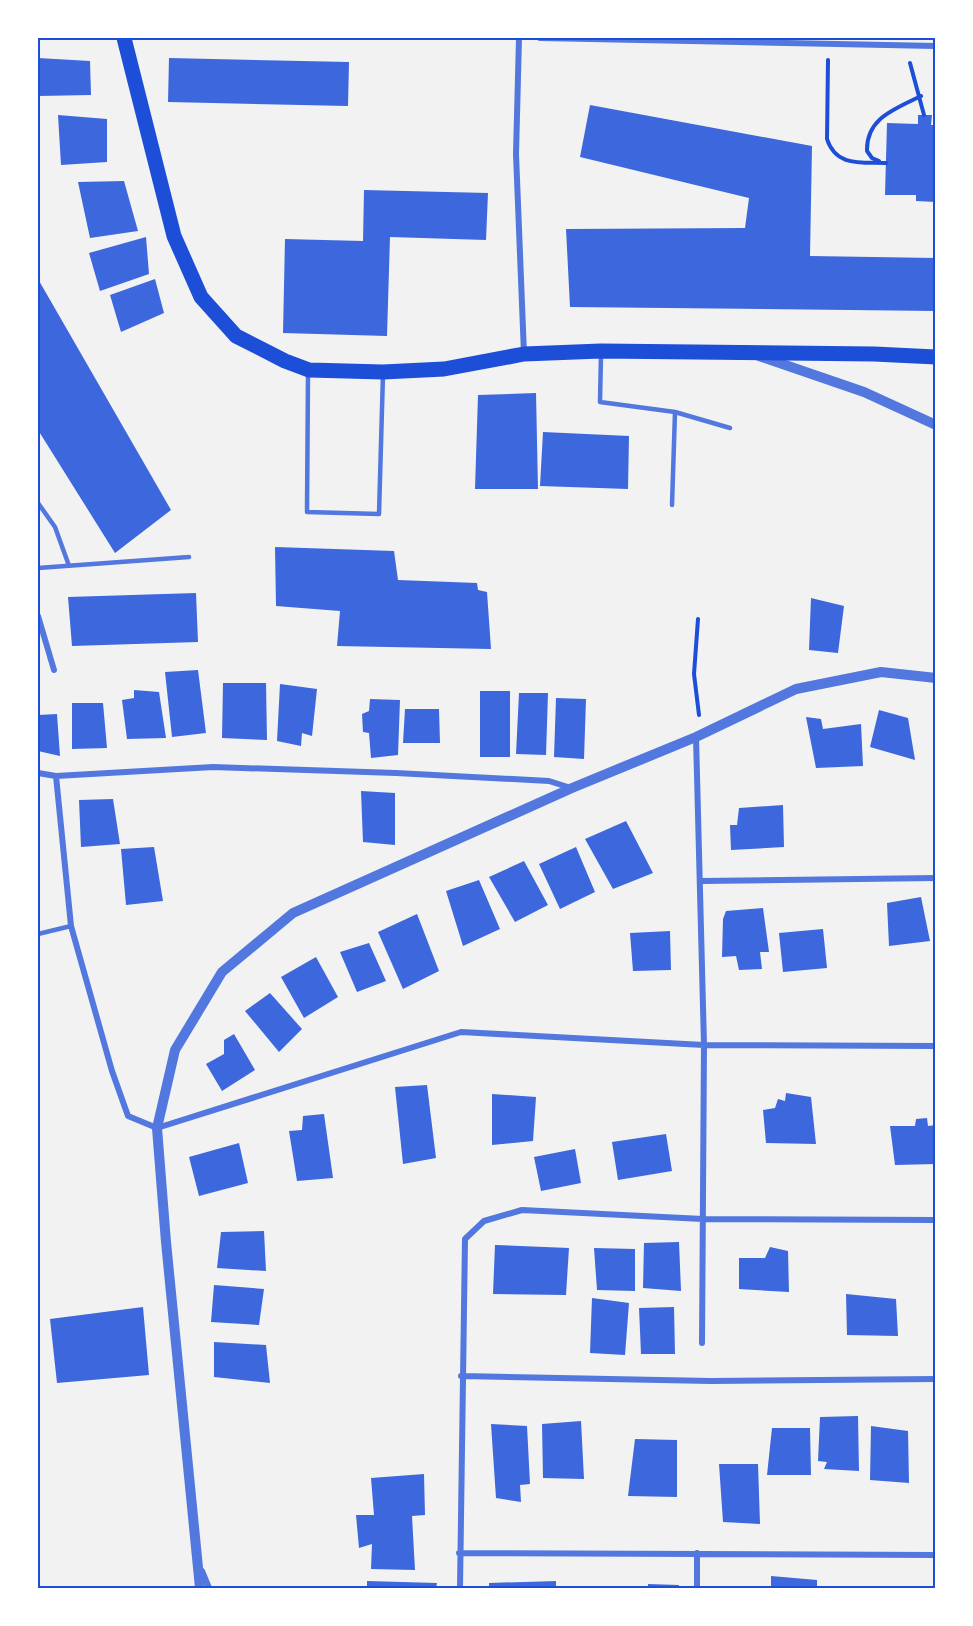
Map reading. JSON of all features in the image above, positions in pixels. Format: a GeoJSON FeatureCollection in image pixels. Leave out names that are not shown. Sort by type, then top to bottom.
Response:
{"type":"FeatureCollection","features":[{"type":"Feature","properties":{"kind":"main road"},"geometry":{"type":"LineString","coordinates":[[124,38],[174,236],[201,297],[237,336],[285,362],[309,370],[383,372],[444,369],[524,354],[601,351],[656,350],[936,357]]}},
{"type":"Feature","properties":{"kind":"street"},"geometry":{"type":"LineString","coordinates":[[519,38],[516,154],[524,354]]}},
{"type":"Feature","properties":{"kind":"street"},"geometry":{"type":"LineString","coordinates":[[540,38],[802,41],[936,46]]}},
{"type":"Feature","properties":{"kind":"street"},"geometry":{"type":"LineString","coordinates":[[750,353],[864,392],[936,425]]}},
{"type":"Feature","properties":{"kind":"street"},"geometry":{"type":"LineString","coordinates":[[38,616],[54,670]]}},
{"type":"Feature","properties":{"kind":"street"},"geometry":{"type":"LineString","coordinates":[[201,1588],[166,1242],[157,1128],[175,1050],[222,972],[293,913],[572,788],[696,737],[796,689],[881,672],[936,678]]}},
{"type":"Feature","properties":{"kind":"street"},"geometry":{"type":"LineString","coordinates":[[696,737],[704,1045],[702,1343]]}},
{"type":"Feature","properties":{"kind":"street"},"geometry":{"type":"LineString","coordinates":[[38,773],[56,776],[213,767],[537,781],[572,788]]}},
{"type":"Feature","properties":{"kind":"street"},"geometry":{"type":"LineString","coordinates":[[56,776],[71,926],[112,1071],[128,1116],[157,1128],[461,1032],[704,1045],[936,1046]]}},
{"type":"Feature","properties":{"kind":"street"},"geometry":{"type":"LineString","coordinates":[[701,881],[936,878]]}},
{"type":"Feature","properties":{"kind":"street"},"geometry":{"type":"LineString","coordinates":[[460,1588],[461,1376],[465,1239],[484,1221],[522,1210],[703,1219],[936,1220]]}},
{"type":"Feature","properties":{"kind":"street"},"geometry":{"type":"LineString","coordinates":[[461,1376],[711,1381],[936,1379]]}},
{"type":"Feature","properties":{"kind":"street"},"geometry":{"type":"LineString","coordinates":[[697,1553],[697,1588]]}},
{"type":"Feature","properties":{"kind":"street"},"geometry":{"type":"LineString","coordinates":[[459,1554],[936,1555]]}},
{"type":"Feature","properties":{"kind":"street"},"geometry":{"type":"LineString","coordinates":[[199,1564],[209,1588]]}},
{"type":"Feature","properties":{"kind":"lane"},"geometry":{"type":"LineString","coordinates":[[601,351],[600,402],[675,412],[730,428]]}},
{"type":"Feature","properties":{"kind":"lane"},"geometry":{"type":"LineString","coordinates":[[309,370],[307,512],[359,514],[379,514],[383,372]]}},
{"type":"Feature","properties":{"kind":"lane"},"geometry":{"type":"LineString","coordinates":[[672,505],[675,412]]}},
{"type":"Feature","properties":{"kind":"lane"},"geometry":{"type":"LineString","coordinates":[[38,503],[55,527],[68,563]]}},
{"type":"Feature","properties":{"kind":"lane"},"geometry":{"type":"LineString","coordinates":[[38,568],[68,563],[189,556]]}},
{"type":"Feature","properties":{"kind":"lane"},"geometry":{"type":"LineString","coordinates":[[38,934],[71,926]]}},
{"type":"Feature","properties":{"kind":"path"},"geometry":{"type":"LineString","coordinates":[[828,60],[827,139],[836,156],[849,161],[886,163],[872,158],[867,151],[870,131],[878,119],[921,96]]}},
{"type":"Feature","properties":{"kind":"path"},"geometry":{"type":"LineString","coordinates":[[910,63],[921,96],[924,115]]}},
{"type":"Feature","properties":{"kind":"path"},"geometry":{"type":"LineString","coordinates":[[698,619],[694,674],[699,716]]}},
{"type":"Feature","properties":{"kind":"building"},"geometry":{"type":"Polygon","coordinates":[[[38,58],[90,61],[91,95],[38,96],[38,58]]]}},
{"type":"Feature","properties":{"kind":"building"},"geometry":{"type":"Polygon","coordinates":[[[169,58],[349,62],[348,106],[168,102],[169,58]]]}},
{"type":"Feature","properties":{"kind":"building"},"geometry":{"type":"Polygon","coordinates":[[[590,105],[812,146],[810,256],[936,258],[936,311],[570,307],[566,229],[745,228],[749,198],[580,157],[590,105]]]}},
{"type":"Feature","properties":{"kind":"building"},"geometry":{"type":"Polygon","coordinates":[[[58,115],[107,119],[107,162],[61,165],[58,115]]]}},
{"type":"Feature","properties":{"kind":"building"},"geometry":{"type":"Polygon","coordinates":[[[918,115],[932,115],[931,125],[936,125],[936,202],[916,201],[916,195],[885,195],[887,123],[918,124],[918,115]]]}},
{"type":"Feature","properties":{"kind":"building"},"geometry":{"type":"Polygon","coordinates":[[[124,181],[138,231],[90,238],[78,182],[124,181]]]}},
{"type":"Feature","properties":{"kind":"building"},"geometry":{"type":"Polygon","coordinates":[[[364,190],[488,193],[486,240],[390,237],[387,336],[283,333],[285,239],[363,241],[364,190]]]}},
{"type":"Feature","properties":{"kind":"building"},"geometry":{"type":"Polygon","coordinates":[[[146,237],[149,274],[100,291],[89,253],[146,237]]]}},
{"type":"Feature","properties":{"kind":"building"},"geometry":{"type":"Polygon","coordinates":[[[38,279],[171,510],[115,553],[38,430],[38,279]]]}},
{"type":"Feature","properties":{"kind":"building"},"geometry":{"type":"Polygon","coordinates":[[[155,279],[164,313],[121,332],[110,295],[155,279]]]}},
{"type":"Feature","properties":{"kind":"building"},"geometry":{"type":"Polygon","coordinates":[[[536,393],[538,489],[475,489],[478,395],[536,393]]]}},
{"type":"Feature","properties":{"kind":"building"},"geometry":{"type":"Polygon","coordinates":[[[543,432],[629,436],[628,489],[540,486],[543,432]]]}},
{"type":"Feature","properties":{"kind":"building"},"geometry":{"type":"Polygon","coordinates":[[[275,547],[394,551],[398,580],[477,583],[478,590],[487,592],[491,649],[337,646],[340,611],[276,606],[275,547]]]}},
{"type":"Feature","properties":{"kind":"building"},"geometry":{"type":"Polygon","coordinates":[[[196,593],[198,642],[72,646],[68,597],[196,593]]]}},
{"type":"Feature","properties":{"kind":"building"},"geometry":{"type":"Polygon","coordinates":[[[811,598],[844,606],[838,653],[809,650],[811,598]]]}},
{"type":"Feature","properties":{"kind":"building"},"geometry":{"type":"Polygon","coordinates":[[[198,670],[206,733],[172,737],[165,672],[198,670]]]}},
{"type":"Feature","properties":{"kind":"building"},"geometry":{"type":"Polygon","coordinates":[[[223,683],[266,683],[267,740],[222,738],[223,683]]]}},
{"type":"Feature","properties":{"kind":"building"},"geometry":{"type":"Polygon","coordinates":[[[280,684],[317,689],[312,736],[302,733],[301,746],[277,741],[280,684]]]}},
{"type":"Feature","properties":{"kind":"building"},"geometry":{"type":"Polygon","coordinates":[[[134,690],[159,692],[166,738],[127,739],[122,700],[134,698],[134,690]]]}},
{"type":"Feature","properties":{"kind":"building"},"geometry":{"type":"Polygon","coordinates":[[[480,691],[510,691],[510,757],[480,757],[480,691]]]}},
{"type":"Feature","properties":{"kind":"building"},"geometry":{"type":"Polygon","coordinates":[[[519,693],[548,693],[546,755],[516,754],[519,693]]]}},
{"type":"Feature","properties":{"kind":"building"},"geometry":{"type":"Polygon","coordinates":[[[556,698],[586,699],[584,759],[554,757],[556,698]]]}},
{"type":"Feature","properties":{"kind":"building"},"geometry":{"type":"Polygon","coordinates":[[[370,699],[400,700],[398,755],[371,758],[369,733],[363,732],[362,714],[369,711],[370,699]]]}},
{"type":"Feature","properties":{"kind":"building"},"geometry":{"type":"Polygon","coordinates":[[[72,703],[103,703],[107,748],[72,749],[72,703]]]}},
{"type":"Feature","properties":{"kind":"building"},"geometry":{"type":"Polygon","coordinates":[[[405,709],[439,709],[440,743],[403,743],[405,709]]]}},
{"type":"Feature","properties":{"kind":"building"},"geometry":{"type":"Polygon","coordinates":[[[879,710],[908,718],[915,760],[870,747],[879,710]]]}},
{"type":"Feature","properties":{"kind":"building"},"geometry":{"type":"Polygon","coordinates":[[[57,714],[60,756],[38,751],[38,715],[57,714]]]}},
{"type":"Feature","properties":{"kind":"building"},"geometry":{"type":"Polygon","coordinates":[[[806,717],[821,719],[823,729],[861,724],[863,766],[816,768],[806,717]]]}},
{"type":"Feature","properties":{"kind":"building"},"geometry":{"type":"Polygon","coordinates":[[[361,791],[395,793],[395,845],[363,842],[361,791]]]}},
{"type":"Feature","properties":{"kind":"building"},"geometry":{"type":"Polygon","coordinates":[[[113,799],[120,844],[81,847],[79,800],[113,799]]]}},
{"type":"Feature","properties":{"kind":"building"},"geometry":{"type":"Polygon","coordinates":[[[783,805],[784,847],[731,850],[730,825],[737,825],[739,808],[783,805]]]}},
{"type":"Feature","properties":{"kind":"building"},"geometry":{"type":"Polygon","coordinates":[[[626,821],[653,873],[613,889],[585,839],[626,821]]]}},
{"type":"Feature","properties":{"kind":"building"},"geometry":{"type":"Polygon","coordinates":[[[154,847],[163,901],[126,905],[121,849],[154,847]]]}},
{"type":"Feature","properties":{"kind":"building"},"geometry":{"type":"Polygon","coordinates":[[[576,847],[595,892],[560,909],[539,864],[576,847]]]}},
{"type":"Feature","properties":{"kind":"building"},"geometry":{"type":"Polygon","coordinates":[[[524,861],[548,905],[515,922],[489,877],[524,861]]]}},
{"type":"Feature","properties":{"kind":"building"},"geometry":{"type":"Polygon","coordinates":[[[479,880],[500,929],[463,946],[446,891],[479,880]]]}},
{"type":"Feature","properties":{"kind":"building"},"geometry":{"type":"Polygon","coordinates":[[[921,897],[930,941],[889,946],[887,903],[921,897]]]}},
{"type":"Feature","properties":{"kind":"building"},"geometry":{"type":"Polygon","coordinates":[[[763,908],[769,952],[760,952],[762,969],[739,970],[736,956],[722,957],[723,919],[726,911],[763,908]]]}},
{"type":"Feature","properties":{"kind":"building"},"geometry":{"type":"Polygon","coordinates":[[[417,914],[439,971],[403,989],[378,932],[417,914]]]}},
{"type":"Feature","properties":{"kind":"building"},"geometry":{"type":"Polygon","coordinates":[[[823,929],[827,968],[783,972],[779,933],[823,929]]]}},
{"type":"Feature","properties":{"kind":"building"},"geometry":{"type":"Polygon","coordinates":[[[670,931],[671,970],[633,971],[630,933],[670,931]]]}},
{"type":"Feature","properties":{"kind":"building"},"geometry":{"type":"Polygon","coordinates":[[[369,943],[386,981],[357,992],[340,952],[369,943]]]}},
{"type":"Feature","properties":{"kind":"building"},"geometry":{"type":"Polygon","coordinates":[[[316,957],[338,997],[304,1018],[281,977],[316,957]]]}},
{"type":"Feature","properties":{"kind":"building"},"geometry":{"type":"Polygon","coordinates":[[[270,993],[302,1029],[279,1052],[245,1011],[270,993]]]}},
{"type":"Feature","properties":{"kind":"building"},"geometry":{"type":"Polygon","coordinates":[[[234,1034],[255,1070],[222,1091],[206,1064],[224,1054],[224,1040],[234,1034]]]}},
{"type":"Feature","properties":{"kind":"building"},"geometry":{"type":"Polygon","coordinates":[[[427,1085],[436,1158],[403,1164],[395,1087],[427,1085]]]}},
{"type":"Feature","properties":{"kind":"building"},"geometry":{"type":"Polygon","coordinates":[[[786,1093],[811,1097],[816,1144],[766,1143],[763,1110],[775,1108],[778,1099],[785,1101],[786,1093]]]}},
{"type":"Feature","properties":{"kind":"building"},"geometry":{"type":"Polygon","coordinates":[[[492,1094],[536,1097],[533,1141],[492,1145],[492,1094]]]}},
{"type":"Feature","properties":{"kind":"building"},"geometry":{"type":"Polygon","coordinates":[[[324,1114],[333,1178],[297,1181],[289,1131],[302,1130],[303,1116],[324,1114]]]}},
{"type":"Feature","properties":{"kind":"building"},"geometry":{"type":"Polygon","coordinates":[[[927,1118],[928,1126],[936,1125],[936,1164],[895,1165],[890,1126],[915,1126],[916,1119],[927,1118]]]}},
{"type":"Feature","properties":{"kind":"building"},"geometry":{"type":"Polygon","coordinates":[[[666,1134],[672,1171],[618,1180],[612,1142],[666,1134]]]}},
{"type":"Feature","properties":{"kind":"building"},"geometry":{"type":"Polygon","coordinates":[[[239,1143],[248,1183],[199,1196],[189,1157],[239,1143]]]}},
{"type":"Feature","properties":{"kind":"building"},"geometry":{"type":"Polygon","coordinates":[[[575,1149],[581,1183],[541,1191],[534,1157],[575,1149]]]}},
{"type":"Feature","properties":{"kind":"building"},"geometry":{"type":"Polygon","coordinates":[[[264,1231],[266,1271],[217,1268],[221,1232],[264,1231]]]}},
{"type":"Feature","properties":{"kind":"building"},"geometry":{"type":"Polygon","coordinates":[[[679,1242],[681,1291],[643,1288],[644,1243],[679,1242]]]}},
{"type":"Feature","properties":{"kind":"building"},"geometry":{"type":"Polygon","coordinates":[[[495,1245],[569,1248],[566,1295],[493,1294],[495,1245]]]}},
{"type":"Feature","properties":{"kind":"building"},"geometry":{"type":"Polygon","coordinates":[[[770,1247],[788,1251],[789,1292],[739,1289],[739,1258],[765,1258],[770,1247]]]}},
{"type":"Feature","properties":{"kind":"building"},"geometry":{"type":"Polygon","coordinates":[[[594,1248],[635,1249],[635,1291],[597,1290],[594,1248]]]}},
{"type":"Feature","properties":{"kind":"building"},"geometry":{"type":"Polygon","coordinates":[[[214,1285],[264,1289],[259,1325],[211,1322],[214,1285]]]}},
{"type":"Feature","properties":{"kind":"building"},"geometry":{"type":"Polygon","coordinates":[[[846,1294],[896,1299],[898,1336],[847,1335],[846,1294]]]}},
{"type":"Feature","properties":{"kind":"building"},"geometry":{"type":"Polygon","coordinates":[[[592,1298],[629,1303],[625,1355],[590,1353],[592,1298]]]}},
{"type":"Feature","properties":{"kind":"building"},"geometry":{"type":"Polygon","coordinates":[[[143,1307],[149,1375],[57,1383],[50,1319],[143,1307]]]}},
{"type":"Feature","properties":{"kind":"building"},"geometry":{"type":"Polygon","coordinates":[[[674,1307],[675,1354],[641,1354],[639,1308],[674,1307]]]}},
{"type":"Feature","properties":{"kind":"building"},"geometry":{"type":"Polygon","coordinates":[[[214,1342],[266,1345],[270,1383],[214,1377],[214,1342]]]}},
{"type":"Feature","properties":{"kind":"building"},"geometry":{"type":"Polygon","coordinates":[[[858,1416],[859,1471],[824,1469],[827,1462],[818,1461],[820,1417],[858,1416]]]}},
{"type":"Feature","properties":{"kind":"building"},"geometry":{"type":"Polygon","coordinates":[[[581,1421],[584,1479],[543,1478],[542,1424],[581,1421]]]}},
{"type":"Feature","properties":{"kind":"building"},"geometry":{"type":"Polygon","coordinates":[[[491,1424],[527,1426],[530,1484],[520,1485],[521,1502],[496,1498],[491,1424]]]}},
{"type":"Feature","properties":{"kind":"building"},"geometry":{"type":"Polygon","coordinates":[[[871,1426],[908,1431],[909,1483],[870,1480],[871,1426]]]}},
{"type":"Feature","properties":{"kind":"building"},"geometry":{"type":"Polygon","coordinates":[[[772,1428],[810,1428],[811,1475],[767,1475],[772,1428]]]}},
{"type":"Feature","properties":{"kind":"building"},"geometry":{"type":"Polygon","coordinates":[[[635,1439],[677,1440],[677,1497],[628,1496],[635,1439]]]}},
{"type":"Feature","properties":{"kind":"building"},"geometry":{"type":"Polygon","coordinates":[[[719,1464],[758,1464],[760,1524],[723,1522],[719,1464]]]}},
{"type":"Feature","properties":{"kind":"building"},"geometry":{"type":"Polygon","coordinates":[[[424,1474],[425,1515],[412,1516],[415,1570],[371,1569],[372,1544],[359,1548],[356,1515],[374,1515],[371,1478],[424,1474]]]}},
{"type":"Feature","properties":{"kind":"building"},"geometry":{"type":"Polygon","coordinates":[[[771,1576],[817,1580],[817,1588],[771,1588],[771,1576]]]}},
{"type":"Feature","properties":{"kind":"building"},"geometry":{"type":"Polygon","coordinates":[[[367,1581],[437,1583],[436,1588],[367,1588],[367,1581]]]}},
{"type":"Feature","properties":{"kind":"building"},"geometry":{"type":"Polygon","coordinates":[[[556,1581],[556,1588],[489,1588],[489,1583],[556,1581]]]}},
{"type":"Feature","properties":{"kind":"building"},"geometry":{"type":"Polygon","coordinates":[[[648,1584],[679,1585],[679,1588],[648,1588],[648,1584]]]}}]}
